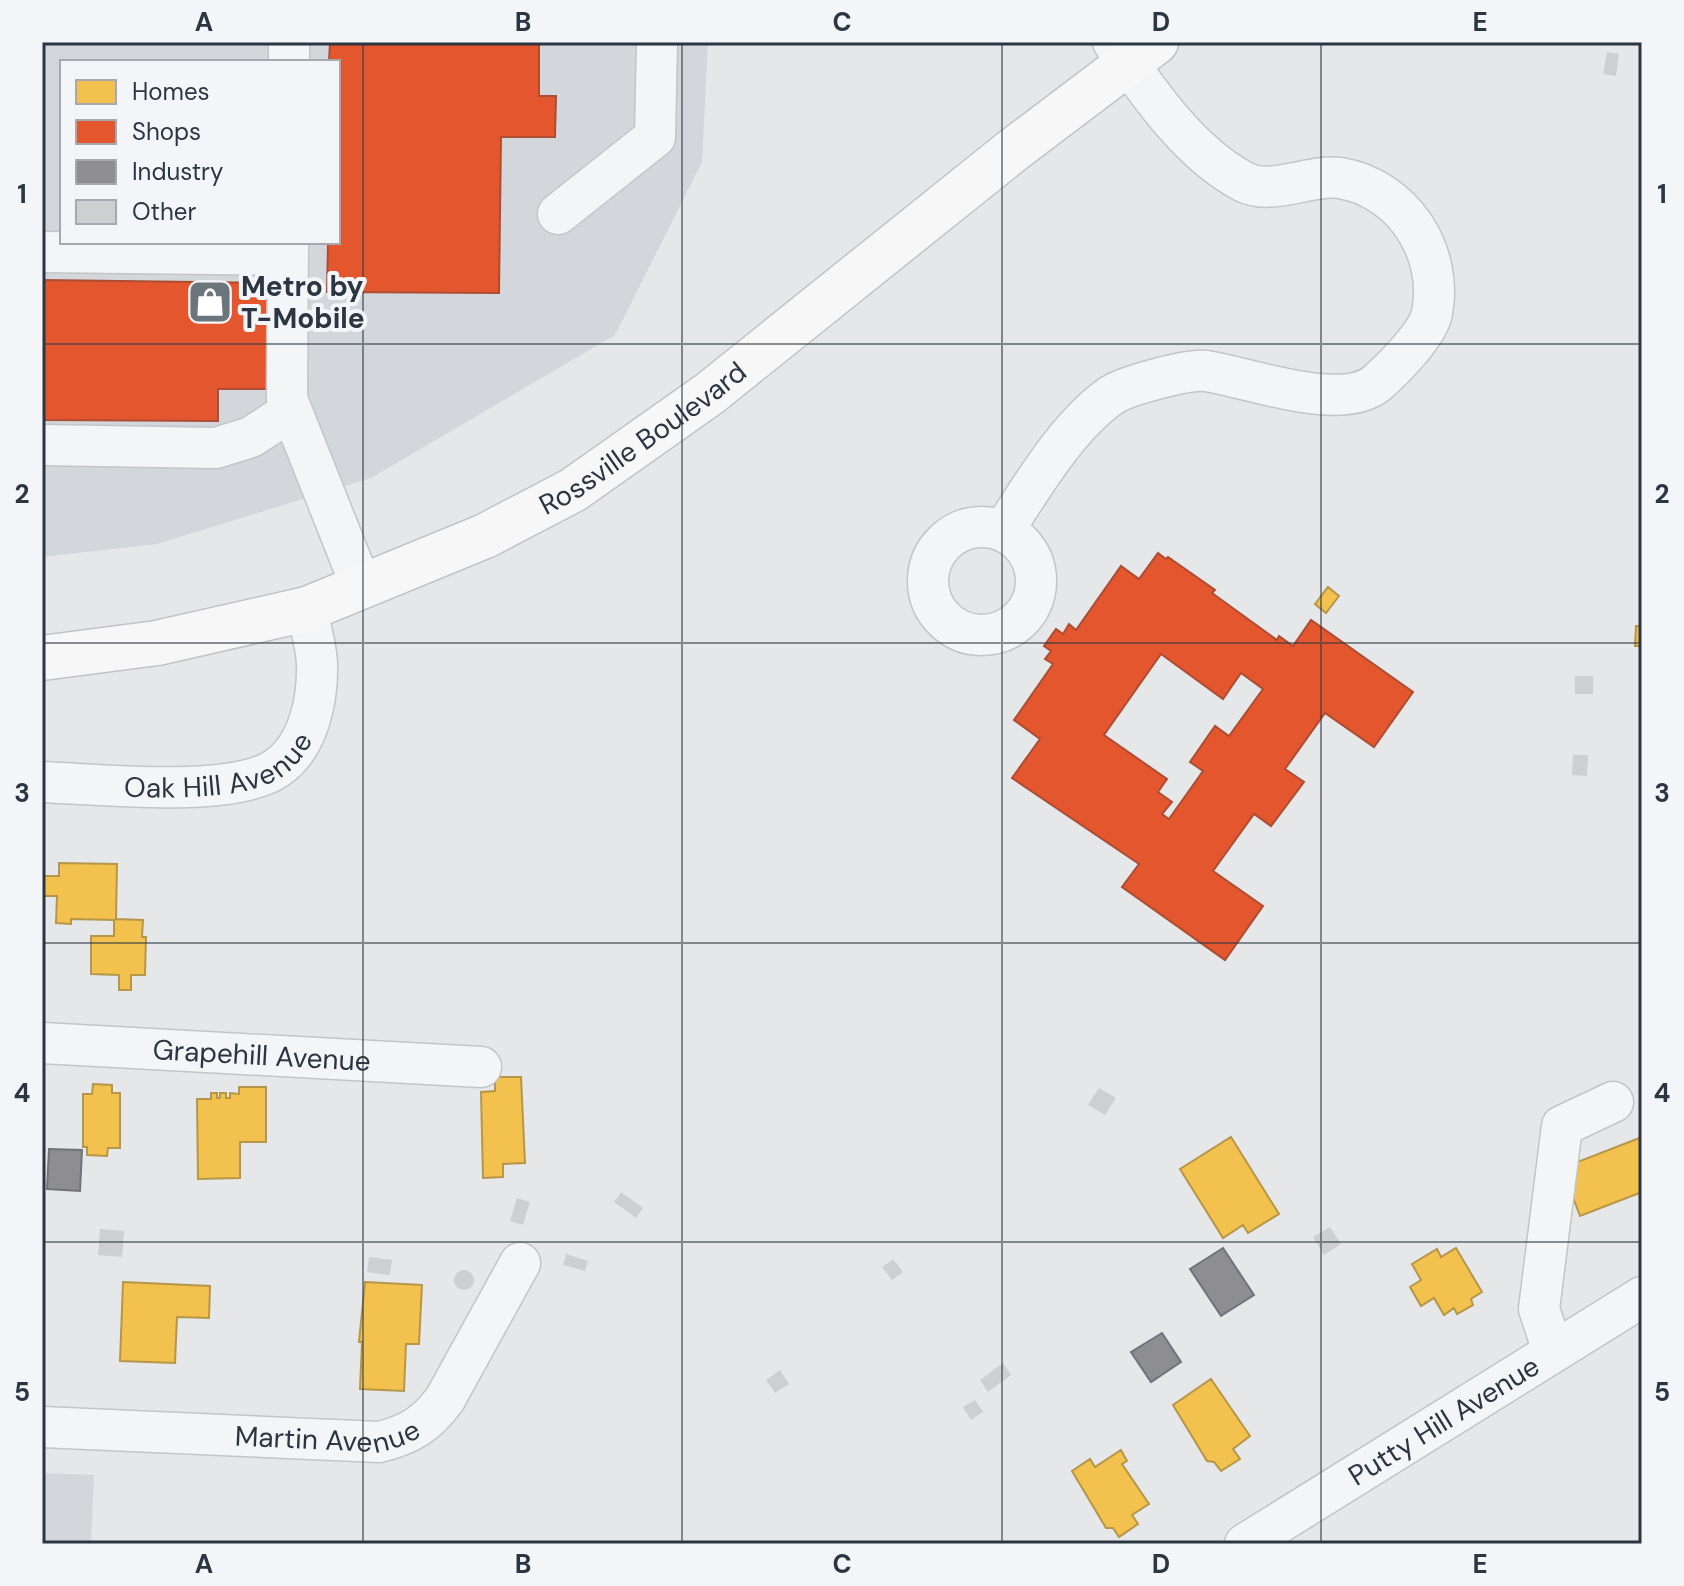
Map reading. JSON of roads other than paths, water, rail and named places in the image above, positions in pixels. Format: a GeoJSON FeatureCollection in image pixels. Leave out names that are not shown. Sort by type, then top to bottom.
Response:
{"type":"FeatureCollection","features":[{"type":"Feature","properties":{"kind":"main road","name":"Rossville Boulevard"},"geometry":{"type":"LineString","coordinates":[[42,658],[157,643],[307,609],[485,536],[573,490],[641,445],[1132,49]]}},
{"type":"Feature","properties":{"kind":"street"},"geometry":{"type":"LineString","coordinates":[[558,214],[655,137],[657,42]]}},
{"type":"Feature","properties":{"kind":"street"},"geometry":{"type":"LineString","coordinates":[[1003,531],[1059,447],[1113,395],[1152,381],[1202,370],[1281,389],[1333,395],[1371,388],[1398,365],[1432,315],[1432,274],[1422,236],[1397,203],[1366,186],[1340,178],[1249,185],[1217,167],[1132,49]]}},
{"type":"Feature","properties":{"kind":"street"},"geometry":{"type":"LineString","coordinates":[[42,252],[288,249],[287,399],[362,588]]}},
{"type":"Feature","properties":{"kind":"street"},"geometry":{"type":"LineString","coordinates":[[42,445],[216,448],[251,437],[291,411]]}},
{"type":"Feature","properties":{"kind":"street","name":"Oak Hill Avenue"},"geometry":{"type":"LineString","coordinates":[[42,782],[242,784],[278,768],[296,749],[311,718],[317,663],[307,609]]}},
{"type":"Feature","properties":{"kind":"street","name":"Grapehill Avenue"},"geometry":{"type":"LineString","coordinates":[[42,1043],[481,1067]]}},
{"type":"Feature","properties":{"kind":"street"},"geometry":{"type":"LineString","coordinates":[[1553,1351],[1539,1309],[1562,1126],[1613,1102]]}},
{"type":"Feature","properties":{"kind":"street","name":"Martin Avenue"},"geometry":{"type":"LineString","coordinates":[[42,1427],[379,1442],[397,1438],[431,1417],[445,1399],[493,1318],[520,1263]]}},
{"type":"Feature","properties":{"kind":"street","name":"Putty Hill Avenue"},"geometry":{"type":"LineString","coordinates":[[1245,1544],[1642,1297]]}},
{"type":"Feature","properties":{"kind":"place","name":"Metro by T-Mobile"},"geometry":{"type":"Point","coordinates":[210,302]}}]}
